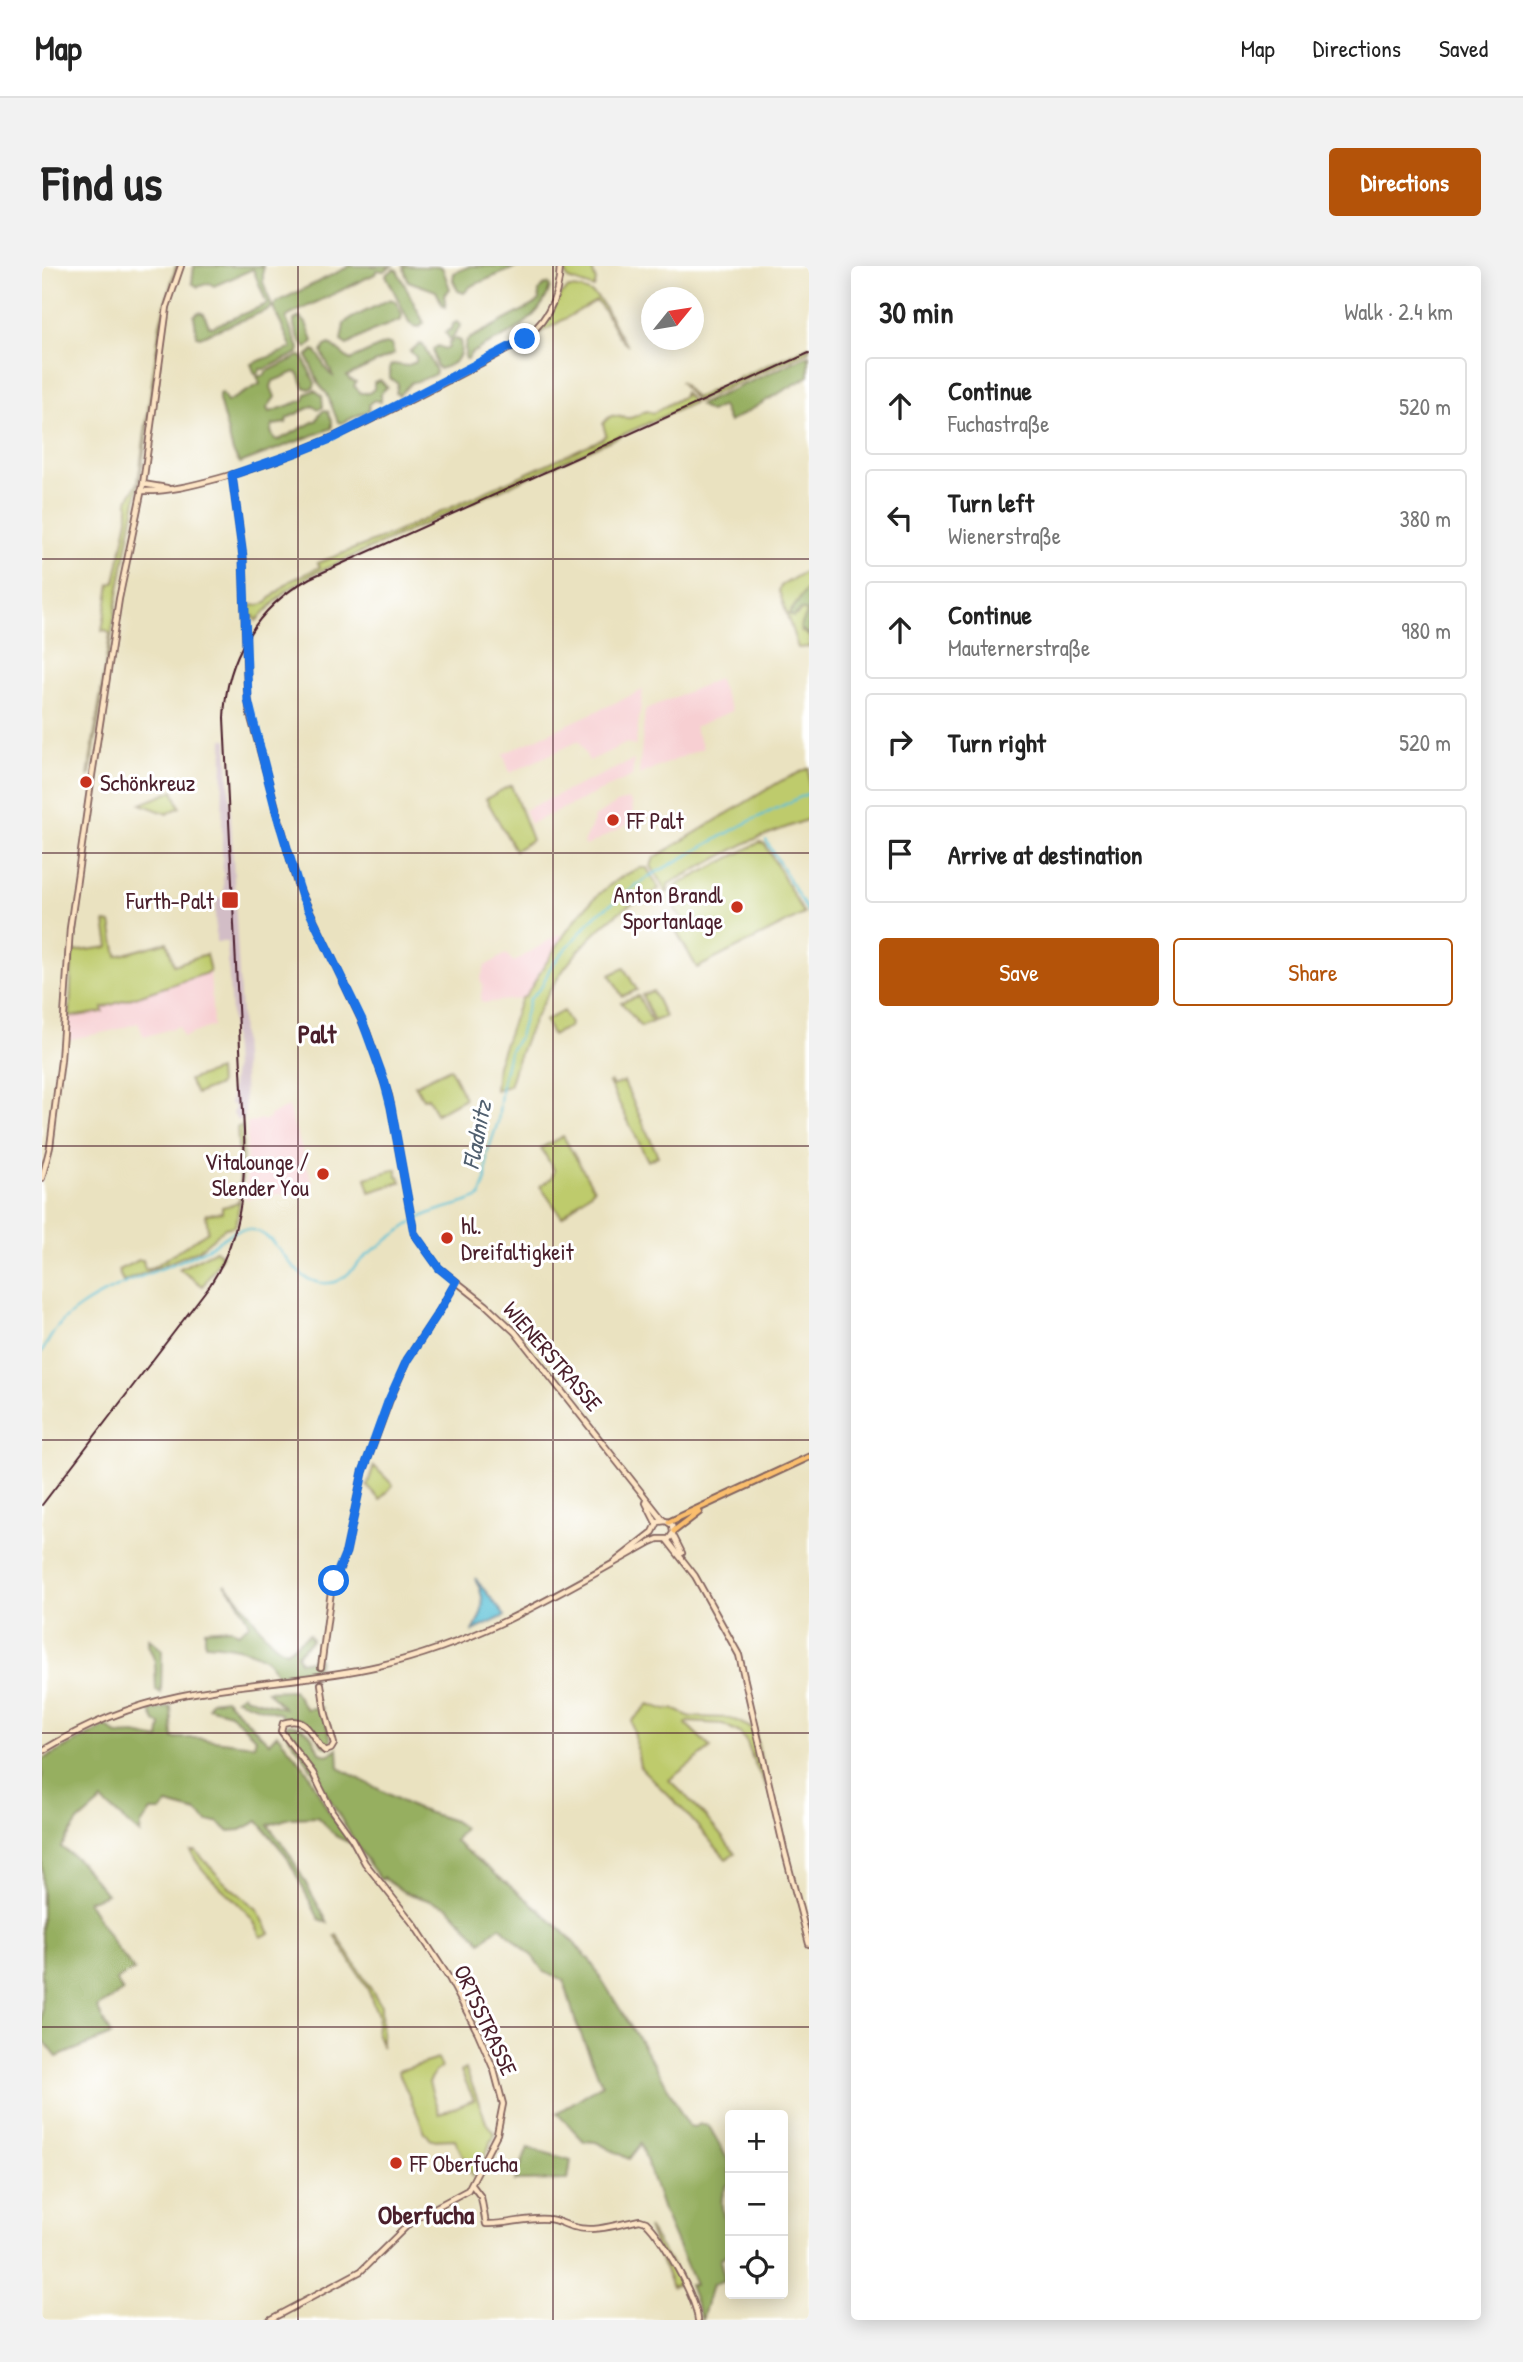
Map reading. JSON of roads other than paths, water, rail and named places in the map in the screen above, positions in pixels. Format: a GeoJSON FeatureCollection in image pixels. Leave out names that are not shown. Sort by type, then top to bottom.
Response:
{"type":"FeatureCollection","features":[{"type":"Feature","properties":{"kind":"main road"},"geometry":{"type":"LineString","coordinates":[[666,1521],[809,1457]]}},
{"type":"Feature","properties":{"kind":"main road"},"geometry":{"type":"LineString","coordinates":[[673,1533],[720,1499]]}},
{"type":"Feature","properties":{"kind":"street"},"geometry":{"type":"LineString","coordinates":[[42,1178],[50,1147],[66,1008],[70,928],[91,782],[119,599],[143,484],[167,307],[181,266]]}},
{"type":"Feature","properties":{"kind":"street"},"geometry":{"type":"LineString","coordinates":[[141,491],[175,488],[232,475],[298,452],[333,438],[525,339],[545,319],[551,308],[559,283],[560,266]]}},
{"type":"Feature","properties":{"kind":"street","name":"WIENERSTRASSE"},"geometry":{"type":"LineString","coordinates":[[232,475],[243,557],[250,713],[297,884],[362,1020],[378,1066],[391,1107],[413,1227],[419,1241],[439,1268],[486,1305],[514,1332],[666,1521]]}},
{"type":"Feature","properties":{"kind":"street"},"geometry":{"type":"LineString","coordinates":[[143,484],[175,488]]}},
{"type":"Feature","properties":{"kind":"street"},"geometry":{"type":"LineString","coordinates":[[321,1667],[334,1581],[346,1552],[363,1472],[388,1402],[407,1360],[456,1282]]}},
{"type":"Feature","properties":{"kind":"street","name":"WIENERSTRASSE"},"geometry":{"type":"LineString","coordinates":[[633,1482],[656,1523]]}},
{"type":"Feature","properties":{"kind":"street"},"geometry":{"type":"LineString","coordinates":[[616,1561],[653,1532],[656,1523],[666,1521],[687,1564],[739,1655],[809,1944]]}},
{"type":"Feature","properties":{"kind":"street"},"geometry":{"type":"LineString","coordinates":[[653,1532],[658,1539]]}},
{"type":"Feature","properties":{"kind":"street"},"geometry":{"type":"LineString","coordinates":[[667,1540],[673,1533]]}},
{"type":"Feature","properties":{"kind":"street"},"geometry":{"type":"LineString","coordinates":[[42,1751],[104,1718],[158,1701],[220,1689],[352,1671],[438,1649],[511,1620],[658,1539],[667,1540],[687,1564]]}},
{"type":"Feature","properties":{"kind":"street","name":"ORTSSTRASSE"},"geometry":{"type":"LineString","coordinates":[[321,1684],[334,1744],[331,1749],[325,1751],[305,1726],[287,1721],[280,1728],[313,1773],[332,1811],[365,1863],[415,1926],[449,1978],[494,2070],[500,2090],[502,2114],[497,2134],[472,2185]]}},
{"type":"Feature","properties":{"kind":"street"},"geometry":{"type":"LineString","coordinates":[[269,2320],[361,2271],[414,2219],[462,2194],[472,2185],[481,2197],[486,2224],[535,2218],[589,2229],[640,2220],[650,2226],[686,2286],[697,2310],[698,2320]]}},
{"type":"Feature","properties":{"kind":"water"},"geometry":{"type":"Polygon","coordinates":[[[475,1578],[505,1616],[473,1631],[483,1606],[475,1578]]]}},
{"type":"Feature","properties":{"kind":"waterway","name":"Fladnitz"},"geometry":{"type":"LineString","coordinates":[[42,1352],[62,1322],[94,1298],[194,1255],[240,1230],[253,1230],[263,1234],[305,1277],[316,1282],[329,1283],[341,1279],[366,1256],[420,1218],[480,1197],[486,1180],[487,1154],[498,1122],[502,1083],[509,1052],[519,1037],[529,1000],[542,986],[550,968],[563,952],[596,915],[648,877],[746,823],[809,793]]}},
{"type":"Feature","properties":{"kind":"waterway"},"geometry":{"type":"LineString","coordinates":[[766,840],[809,914]]}},
{"type":"Feature","properties":{"kind":"railway"},"geometry":{"type":"LineString","coordinates":[[42,1505],[210,1285],[229,1249],[235,1230],[244,1172],[244,1131],[224,718],[231,675],[248,636],[274,604],[310,578],[809,353]]}},
{"type":"Feature","properties":{"kind":"place","name":"Schönkreuz"},"geometry":{"type":"Point","coordinates":[86,782]}},
{"type":"Feature","properties":{"kind":"place","name":"FF Palt"},"geometry":{"type":"Point","coordinates":[613,820]}},
{"type":"Feature","properties":{"kind":"place","name":"Furth-Palt"},"geometry":{"type":"Point","coordinates":[230,900]}},
{"type":"Feature","properties":{"kind":"place","name":"Anton Brandl Sportanlage"},"geometry":{"type":"Point","coordinates":[737,907]}},
{"type":"Feature","properties":{"kind":"place","name":"Vitalounge / Slender You"},"geometry":{"type":"Point","coordinates":[323,1174]}},
{"type":"Feature","properties":{"kind":"place","name":"hl. Dreifaltigkeit"},"geometry":{"type":"Point","coordinates":[447,1238]}},
{"type":"Feature","properties":{"kind":"place","name":"FF Oberfucha"},"geometry":{"type":"Point","coordinates":[396,2163]}},
{"type":"Feature","properties":{"kind":"district","name":"Palt"},"geometry":{"type":"Point","coordinates":[317,1033]}},
{"type":"Feature","properties":{"kind":"district","name":"Oberfucha"},"geometry":{"type":"Point","coordinates":[426,2214]}}]}
